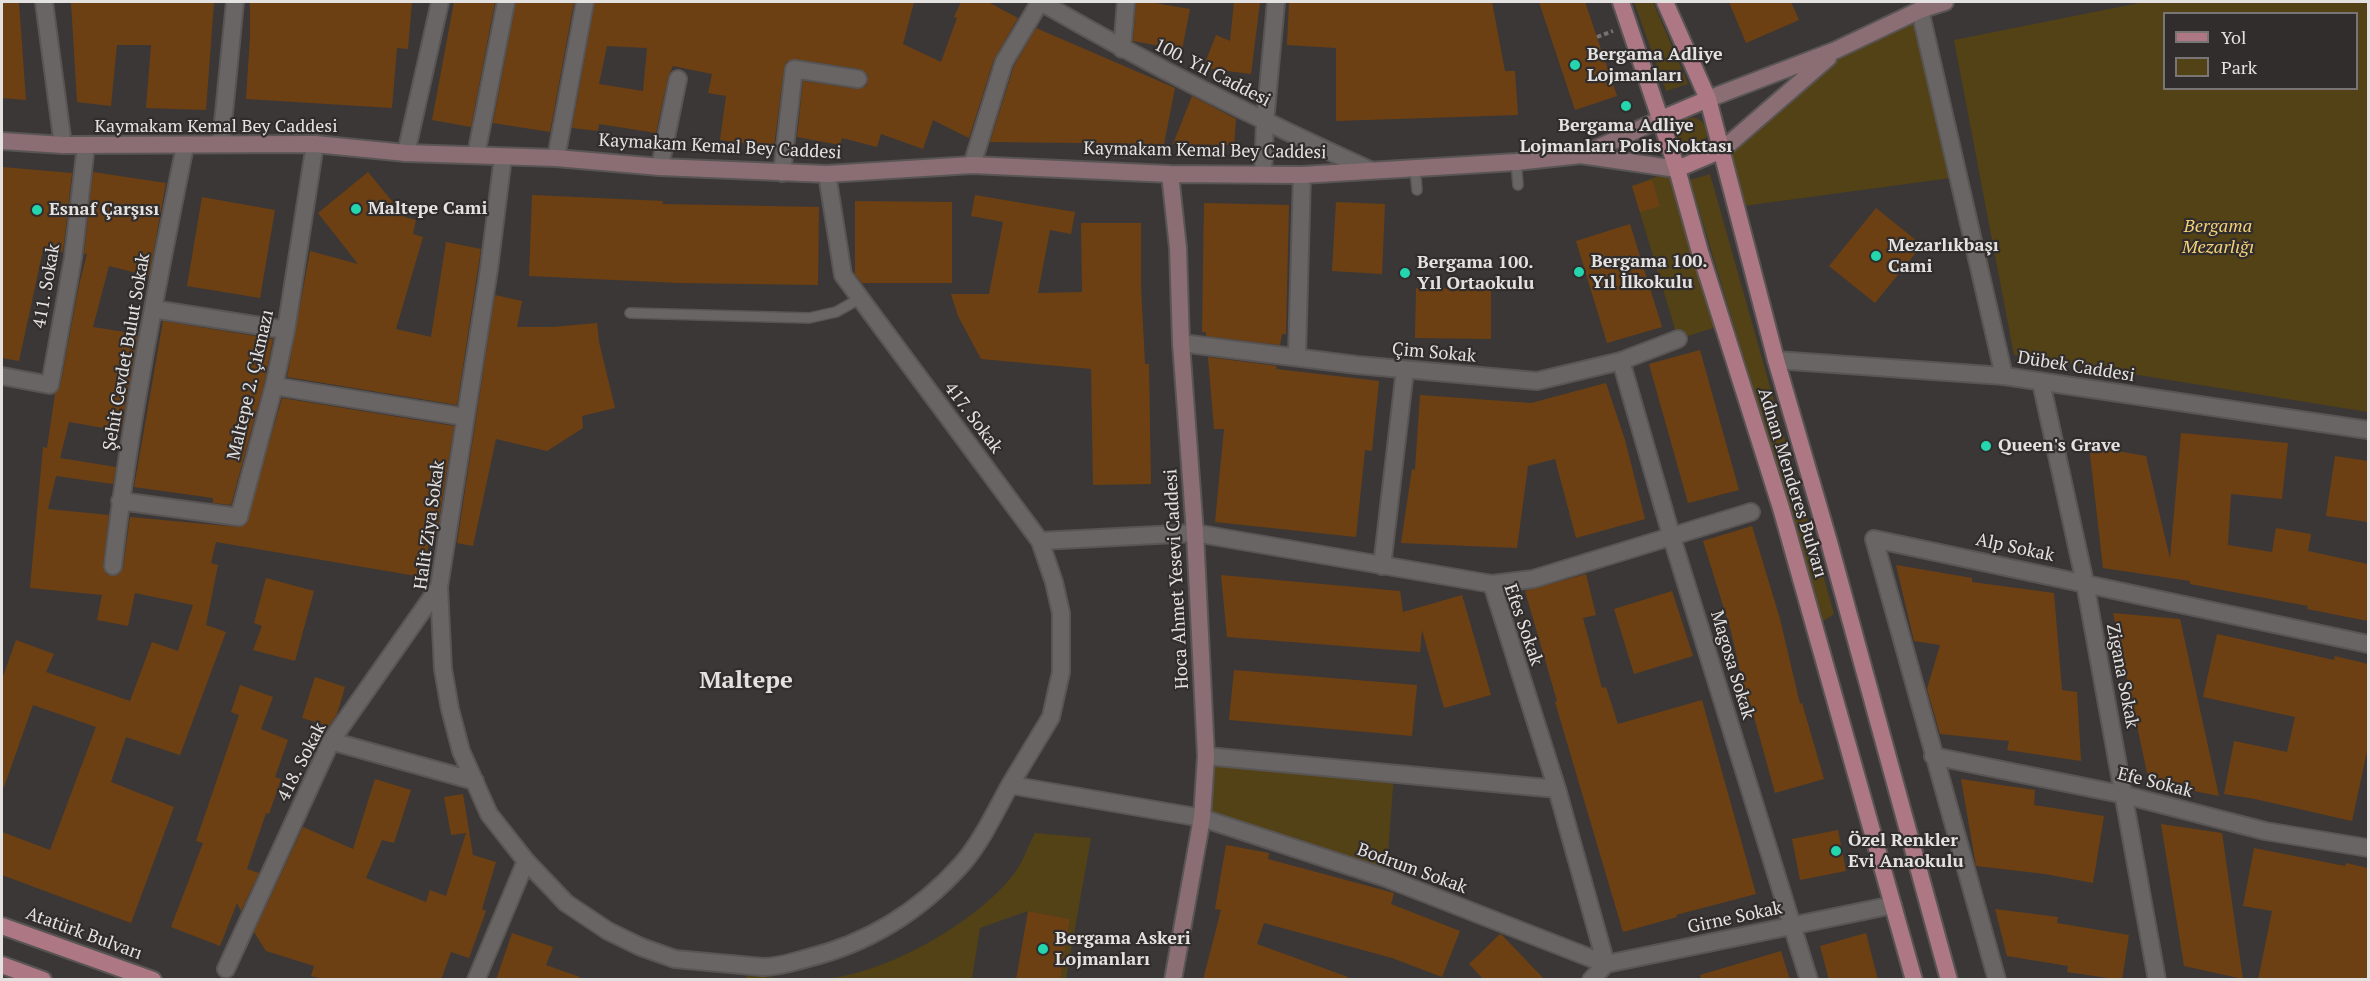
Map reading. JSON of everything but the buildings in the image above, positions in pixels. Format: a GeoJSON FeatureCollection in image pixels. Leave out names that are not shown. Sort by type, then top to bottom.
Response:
{"type":"FeatureCollection","features":[{"type":"Feature","properties":{"kind":"main road","name":"Adnan Menderes Bulvarı"},"geometry":{"type":"LineString","coordinates":[[1621,2],[1677,169],[1700,252],[1781,508],[1914,980]]}},
{"type":"Feature","properties":{"kind":"main road","name":"Adnan Menderes Bulvarı"},"geometry":{"type":"LineString","coordinates":[[1665,2],[1708,99],[1776,360],[1829,542],[1949,980]]}},
{"type":"Feature","properties":{"kind":"main road"},"geometry":{"type":"LineString","coordinates":[[1708,99],[1836,51],[1920,10],[1945,2]]}},
{"type":"Feature","properties":{"kind":"main road"},"geometry":{"type":"LineString","coordinates":[[1677,169],[1722,150],[1836,51]]}},
{"type":"Feature","properties":{"kind":"main road","name":"Kaymakam Kemal Bey Caddesi"},"geometry":{"type":"LineString","coordinates":[[1581,155],[1708,99]]}},
{"type":"Feature","properties":{"kind":"main road","name":"Kaymakam Kemal Bey Caddesi"},"geometry":{"type":"LineString","coordinates":[[2,141],[63,145],[315,144],[406,153],[827,174],[972,165],[1170,174],[1302,175],[1516,162],[1581,155],[1677,169]]}},
{"type":"Feature","properties":{"kind":"main road","name":"Hoca Ahmet Yesevi Caddesi"},"geometry":{"type":"LineString","coordinates":[[1170,174],[1178,248],[1181,343],[1195,533],[1206,756],[1202,818],[1173,980]]}},
{"type":"Feature","properties":{"kind":"main road","name":"Atatürk Bulvarı"},"geometry":{"type":"LineString","coordinates":[[2,926],[153,980]]}},
{"type":"Feature","properties":{"kind":"main road"},"geometry":{"type":"LineString","coordinates":[[2,966],[43,980]]}},
{"type":"Feature","properties":{"kind":"street"},"geometry":{"type":"LineString","coordinates":[[44,2],[63,145]]}},
{"type":"Feature","properties":{"kind":"street"},"geometry":{"type":"LineString","coordinates":[[221,143],[235,2]]}},
{"type":"Feature","properties":{"kind":"street"},"geometry":{"type":"LineString","coordinates":[[406,153],[440,2]]}},
{"type":"Feature","properties":{"kind":"street"},"geometry":{"type":"LineString","coordinates":[[476,155],[506,2]]}},
{"type":"Feature","properties":{"kind":"street"},"geometry":{"type":"LineString","coordinates":[[556,159],[585,2]]}},
{"type":"Feature","properties":{"kind":"street"},"geometry":{"type":"LineString","coordinates":[[972,165],[1004,62],[1040,2]]}},
{"type":"Feature","properties":{"kind":"street","name":"100. Yıl Caddesi"},"geometry":{"type":"LineString","coordinates":[[1040,2],[1122,49],[1265,122],[1370,170]]}},
{"type":"Feature","properties":{"kind":"street"},"geometry":{"type":"LineString","coordinates":[[1122,49],[1126,2]]}},
{"type":"Feature","properties":{"kind":"street"},"geometry":{"type":"LineString","coordinates":[[1263,174],[1265,122],[1276,2]]}},
{"type":"Feature","properties":{"kind":"street"},"geometry":{"type":"LineString","coordinates":[[1920,10],[2004,376]]}},
{"type":"Feature","properties":{"kind":"street"},"geometry":{"type":"LineString","coordinates":[[782,173],[794,69],[858,80]]}},
{"type":"Feature","properties":{"kind":"street"},"geometry":{"type":"LineString","coordinates":[[660,166],[678,79]]}},
{"type":"Feature","properties":{"kind":"street","name":"Maltepe 2. Çıkmazı"},"geometry":{"type":"LineString","coordinates":[[120,501],[239,517],[274,386],[286,330],[315,144]]}},
{"type":"Feature","properties":{"kind":"street","name":"411. Sokak"},"geometry":{"type":"LineString","coordinates":[[2,376],[50,385],[73,258],[86,145]]}},
{"type":"Feature","properties":{"kind":"street","name":"Şehit Cevdet Bulut Sokak"},"geometry":{"type":"LineString","coordinates":[[113,566],[120,501],[153,309],[185,146]]}},
{"type":"Feature","properties":{"kind":"street","name":"Halit Ziya Sokak"},"geometry":{"type":"LineString","coordinates":[[503,157],[489,269],[439,587],[443,669],[461,751],[489,814],[526,861],[566,903],[608,931],[641,947],[675,958],[773,967],[845,948],[870,937],[904,916],[962,863],[982,835],[1010,785]]}},
{"type":"Feature","properties":{"kind":"street","name":"417. Sokak"},"geometry":{"type":"LineString","coordinates":[[827,174],[843,275],[1040,541],[1054,582],[1061,613],[1060,672],[1051,717],[1010,785]]}},
{"type":"Feature","properties":{"kind":"street"},"geometry":{"type":"LineString","coordinates":[[1297,356],[1302,175]]}},
{"type":"Feature","properties":{"kind":"street"},"geometry":{"type":"LineString","coordinates":[[153,309],[286,330]]}},
{"type":"Feature","properties":{"kind":"street","name":"Çim Sokak"},"geometry":{"type":"LineString","coordinates":[[1181,343],[1357,360],[1405,370],[1537,381],[1595,361],[1621,361],[1678,339]]}},
{"type":"Feature","properties":{"kind":"street","name":"Dübek Caddesi"},"geometry":{"type":"LineString","coordinates":[[1776,360],[2004,376],[2368,430]]}},
{"type":"Feature","properties":{"kind":"street","name":"Magosa Sokak"},"geometry":{"type":"LineString","coordinates":[[1621,361],[1672,538],[1809,980]]}},
{"type":"Feature","properties":{"kind":"street"},"geometry":{"type":"LineString","coordinates":[[1382,566],[1405,370]]}},
{"type":"Feature","properties":{"kind":"street","name":"Zigana Sokak"},"geometry":{"type":"LineString","coordinates":[[2041,382],[2085,583],[2157,980]]}},
{"type":"Feature","properties":{"kind":"street"},"geometry":{"type":"LineString","coordinates":[[274,386],[465,417]]}},
{"type":"Feature","properties":{"kind":"street"},"geometry":{"type":"LineString","coordinates":[[1492,584],[1533,579],[1751,512]]}},
{"type":"Feature","properties":{"kind":"street"},"geometry":{"type":"LineString","coordinates":[[1040,541],[1195,533]]}},
{"type":"Feature","properties":{"kind":"street","name":"Efes Sokak"},"geometry":{"type":"LineString","coordinates":[[1195,533],[1492,584],[1557,789],[1606,964]]}},
{"type":"Feature","properties":{"kind":"street","name":"Alp Sokak"},"geometry":{"type":"LineString","coordinates":[[1933,756],[1874,539],[2368,644]]}},
{"type":"Feature","properties":{"kind":"street","name":"418. Sokak"},"geometry":{"type":"LineString","coordinates":[[226,969],[331,741],[439,587]]}},
{"type":"Feature","properties":{"kind":"street"},"geometry":{"type":"LineString","coordinates":[[331,741],[475,781]]}},
{"type":"Feature","properties":{"kind":"street"},"geometry":{"type":"LineString","coordinates":[[1206,756],[1557,789]]}},
{"type":"Feature","properties":{"kind":"street"},"geometry":{"type":"LineString","coordinates":[[1933,756],[1997,980]]}},
{"type":"Feature","properties":{"kind":"street","name":"Efe Sokak"},"geometry":{"type":"LineString","coordinates":[[1933,756],[2125,795],[2265,831],[2368,848]]}},
{"type":"Feature","properties":{"kind":"street","name":"Bodrum Sokak"},"geometry":{"type":"LineString","coordinates":[[1010,785],[1202,818],[1386,879],[1606,964]]}},
{"type":"Feature","properties":{"kind":"street"},"geometry":{"type":"LineString","coordinates":[[476,980],[526,861]]}},
{"type":"Feature","properties":{"kind":"street","name":"Girne Sokak"},"geometry":{"type":"LineString","coordinates":[[1606,964],[1893,904]]}},
{"type":"Feature","properties":{"kind":"street"},"geometry":{"type":"LineString","coordinates":[[1591,980],[1606,964]]}},
{"type":"Feature","properties":{"kind":"lane"},"geometry":{"type":"LineString","coordinates":[[1516,162],[1518,185]]}},
{"type":"Feature","properties":{"kind":"lane"},"geometry":{"type":"LineString","coordinates":[[1415,168],[1417,190]]}},
{"type":"Feature","properties":{"kind":"lane"},"geometry":{"type":"LineString","coordinates":[[630,313],[809,318],[836,312],[861,298]]}},
{"type":"Feature","properties":{"kind":"path"},"geometry":{"type":"LineString","coordinates":[[1597,38],[1617,30]]}},
{"type":"Feature","properties":{"kind":"green space"},"geometry":{"type":"Polygon","coordinates":[[[1634,2],[1653,2],[1688,84],[1666,91],[1634,2]]]}},
{"type":"Feature","properties":{"kind":"green space","name":"Bergama Mezarlığı"},"geometry":{"type":"Polygon","coordinates":[[[2144,2],[2368,2],[2368,412],[2014,355],[1954,40],[2144,2]]]}},
{"type":"Feature","properties":{"kind":"green space"},"geometry":{"type":"Polygon","coordinates":[[[1920,10],[1958,177],[1736,207],[1722,150],[1836,50],[1920,10]]]}},
{"type":"Feature","properties":{"kind":"green space"},"geometry":{"type":"Polygon","coordinates":[[[1692,118],[1698,119],[1706,127],[1706,139],[1698,147],[1692,148],[1686,147],[1678,139],[1677,133],[1678,127],[1686,119],[1692,118]]]}},
{"type":"Feature","properties":{"kind":"green space"},"geometry":{"type":"Polygon","coordinates":[[[1677,169],[1723,325],[1678,339],[1632,186],[1677,169]]]}},
{"type":"Feature","properties":{"kind":"green space"},"geometry":{"type":"Polygon","coordinates":[[[1710,174],[1834,614],[1823,621],[1690,180],[1710,174]]]}},
{"type":"Feature","properties":{"kind":"green space"},"geometry":{"type":"Polygon","coordinates":[[[1206,756],[1394,774],[1386,878],[1202,818],[1206,756]]]}},
{"type":"Feature","properties":{"kind":"green space"},"geometry":{"type":"Polygon","coordinates":[[[1035,833],[1091,838],[1066,979],[1060,979],[1070,919],[1028,911],[980,928],[972,979],[746,980],[747,976],[820,979],[845,976],[872,968],[926,944],[977,911],[997,892],[1014,874],[1035,833]]]}},
{"type":"Feature","properties":{"kind":"place","name":"Bergama Adliye Lojmanları"},"geometry":{"type":"Point","coordinates":[1575,65]}},
{"type":"Feature","properties":{"kind":"place","name":"Bergama Adliye Lojmanları Polis Noktası"},"geometry":{"type":"Point","coordinates":[1626,106]}},
{"type":"Feature","properties":{"kind":"place","name":"Maltepe Cami"},"geometry":{"type":"Point","coordinates":[356,209]}},
{"type":"Feature","properties":{"kind":"place","name":"Esnaf Çarşısı"},"geometry":{"type":"Point","coordinates":[37,210]}},
{"type":"Feature","properties":{"kind":"place","name":"Mezarlıkbaşı Cami"},"geometry":{"type":"Point","coordinates":[1876,256]}},
{"type":"Feature","properties":{"kind":"place","name":"Bergama 100. Yıl İlkokulu"},"geometry":{"type":"Point","coordinates":[1579,272]}},
{"type":"Feature","properties":{"kind":"place","name":"Bergama 100. Yıl Ortaokulu"},"geometry":{"type":"Point","coordinates":[1405,273]}},
{"type":"Feature","properties":{"kind":"place","name":"Queen's Grave"},"geometry":{"type":"Point","coordinates":[1986,446]}},
{"type":"Feature","properties":{"kind":"place","name":"Özel Renkler Evi Anaokulu"},"geometry":{"type":"Point","coordinates":[1836,851]}},
{"type":"Feature","properties":{"kind":"place","name":"Bergama Askeri Lojmanları"},"geometry":{"type":"Point","coordinates":[1043,949]}},
{"type":"Feature","properties":{"kind":"district","name":"Maltepe"},"geometry":{"type":"Point","coordinates":[746,681]}}]}
